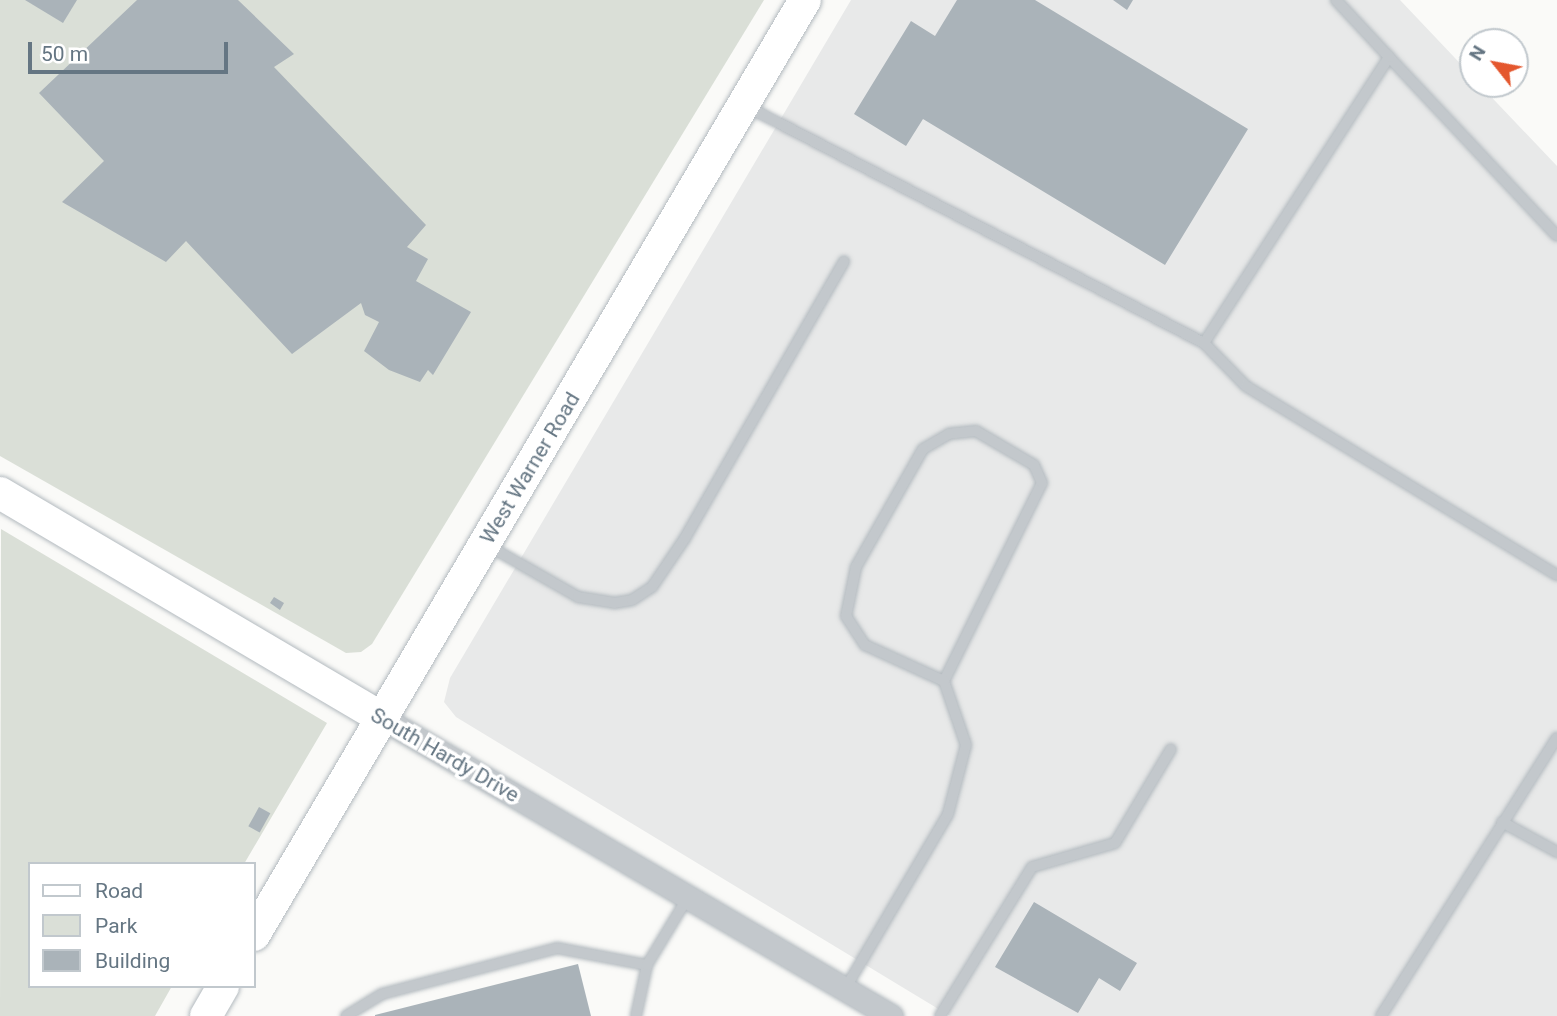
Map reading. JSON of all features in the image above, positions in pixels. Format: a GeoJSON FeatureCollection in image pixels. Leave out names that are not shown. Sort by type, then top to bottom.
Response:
{"type":"FeatureCollection","features":[{"type":"Feature","properties":{"kind":"main road","name":"West Warner Road"},"geometry":{"type":"LineString","coordinates":[[256,932],[805,0]]}},
{"type":"Feature","properties":{"kind":"main road","name":"South Hardy Drive"},"geometry":{"type":"LineString","coordinates":[[0,493],[382,718]]}},
{"type":"Feature","properties":{"kind":"main road"},"geometry":{"type":"LineString","coordinates":[[206,1016],[222,988]]}},
{"type":"Feature","properties":{"kind":"street","name":"South Hardy Drive"},"geometry":{"type":"LineString","coordinates":[[382,718],[891,1016]]}},
{"type":"Feature","properties":{"kind":"lane"},"geometry":{"type":"LineString","coordinates":[[1336,0],[1557,236]]}},
{"type":"Feature","properties":{"kind":"lane"},"geometry":{"type":"LineString","coordinates":[[1204,344],[1389,57]]}},
{"type":"Feature","properties":{"kind":"lane"},"geometry":{"type":"LineString","coordinates":[[744,104],[1204,344],[1247,386],[1557,575]]}},
{"type":"Feature","properties":{"kind":"lane"},"geometry":{"type":"LineString","coordinates":[[485,544],[578,597],[614,603],[632,600],[652,587],[685,538],[844,262]]}},
{"type":"Feature","properties":{"kind":"lane"},"geometry":{"type":"LineString","coordinates":[[845,989],[948,814],[966,745],[944,681],[1037,500],[1042,483],[1034,465],[976,431],[949,434],[923,449],[856,567],[846,616],[865,645],[944,681]]}},
{"type":"Feature","properties":{"kind":"lane"},"geometry":{"type":"LineString","coordinates":[[1381,1016],[1557,738]]}},
{"type":"Feature","properties":{"kind":"lane"},"geometry":{"type":"LineString","coordinates":[[940,1016],[1032,867],[1115,843],[1171,749]]}},
{"type":"Feature","properties":{"kind":"lane"},"geometry":{"type":"LineString","coordinates":[[1502,822],[1557,852]]}},
{"type":"Feature","properties":{"kind":"lane"},"geometry":{"type":"LineString","coordinates":[[636,1016],[647,965],[688,897]]}},
{"type":"Feature","properties":{"kind":"lane"},"geometry":{"type":"LineString","coordinates":[[346,1016],[382,994],[557,948],[647,965]]}},
{"type":"Feature","properties":{"kind":"shaded area"},"geometry":{"type":"Polygon","coordinates":[[[851,0],[1400,0],[1459,62],[1459,98],[1492,98],[1557,166],[1557,1016],[950,1016],[456,717],[444,702],[450,678],[851,0]]]}},
{"type":"Feature","properties":{"kind":"green space"},"geometry":{"type":"Polygon","coordinates":[[[0,0],[764,0],[372,644],[361,652],[346,653],[0,456],[0,0]]]}},
{"type":"Feature","properties":{"kind":"green space"},"geometry":{"type":"Polygon","coordinates":[[[1,529],[327,723],[245,862],[28,862],[28,988],[171,988],[155,1016],[0,1016],[1,529]]]}},
{"type":"Feature","properties":{"kind":"building"},"geometry":{"type":"Polygon","coordinates":[[[25,0],[77,0],[63,23],[25,0]]]}},
{"type":"Feature","properties":{"kind":"building"},"geometry":{"type":"Polygon","coordinates":[[[137,0],[238,0],[294,54],[274,67],[426,225],[407,247],[428,259],[416,281],[471,312],[433,375],[428,370],[420,382],[389,370],[364,351],[379,322],[365,315],[361,303],[292,354],[186,241],[166,262],[62,202],[104,161],[39,93],[137,0]]]}},
{"type":"Feature","properties":{"kind":"building"},"geometry":{"type":"Polygon","coordinates":[[[957,0],[1035,0],[1248,129],[1165,265],[923,119],[906,146],[854,114],[911,21],[935,36],[957,0]]]}},
{"type":"Feature","properties":{"kind":"building"},"geometry":{"type":"Polygon","coordinates":[[[1113,0],[1133,0],[1127,10],[1113,0]]]}},
{"type":"Feature","properties":{"kind":"building"},"geometry":{"type":"Polygon","coordinates":[[[274,597],[284,603],[280,610],[270,603],[274,597]]]}},
{"type":"Feature","properties":{"kind":"building"},"geometry":{"type":"Polygon","coordinates":[[[259,807],[270,813],[260,833],[248,826],[259,807]]]}},
{"type":"Feature","properties":{"kind":"building"},"geometry":{"type":"Polygon","coordinates":[[[1034,902],[1137,963],[1120,991],[1099,978],[1078,1013],[995,967],[1034,902]]]}},
{"type":"Feature","properties":{"kind":"building"},"geometry":{"type":"Polygon","coordinates":[[[578,964],[591,1016],[375,1016],[375,1015],[578,964]]]}}]}
